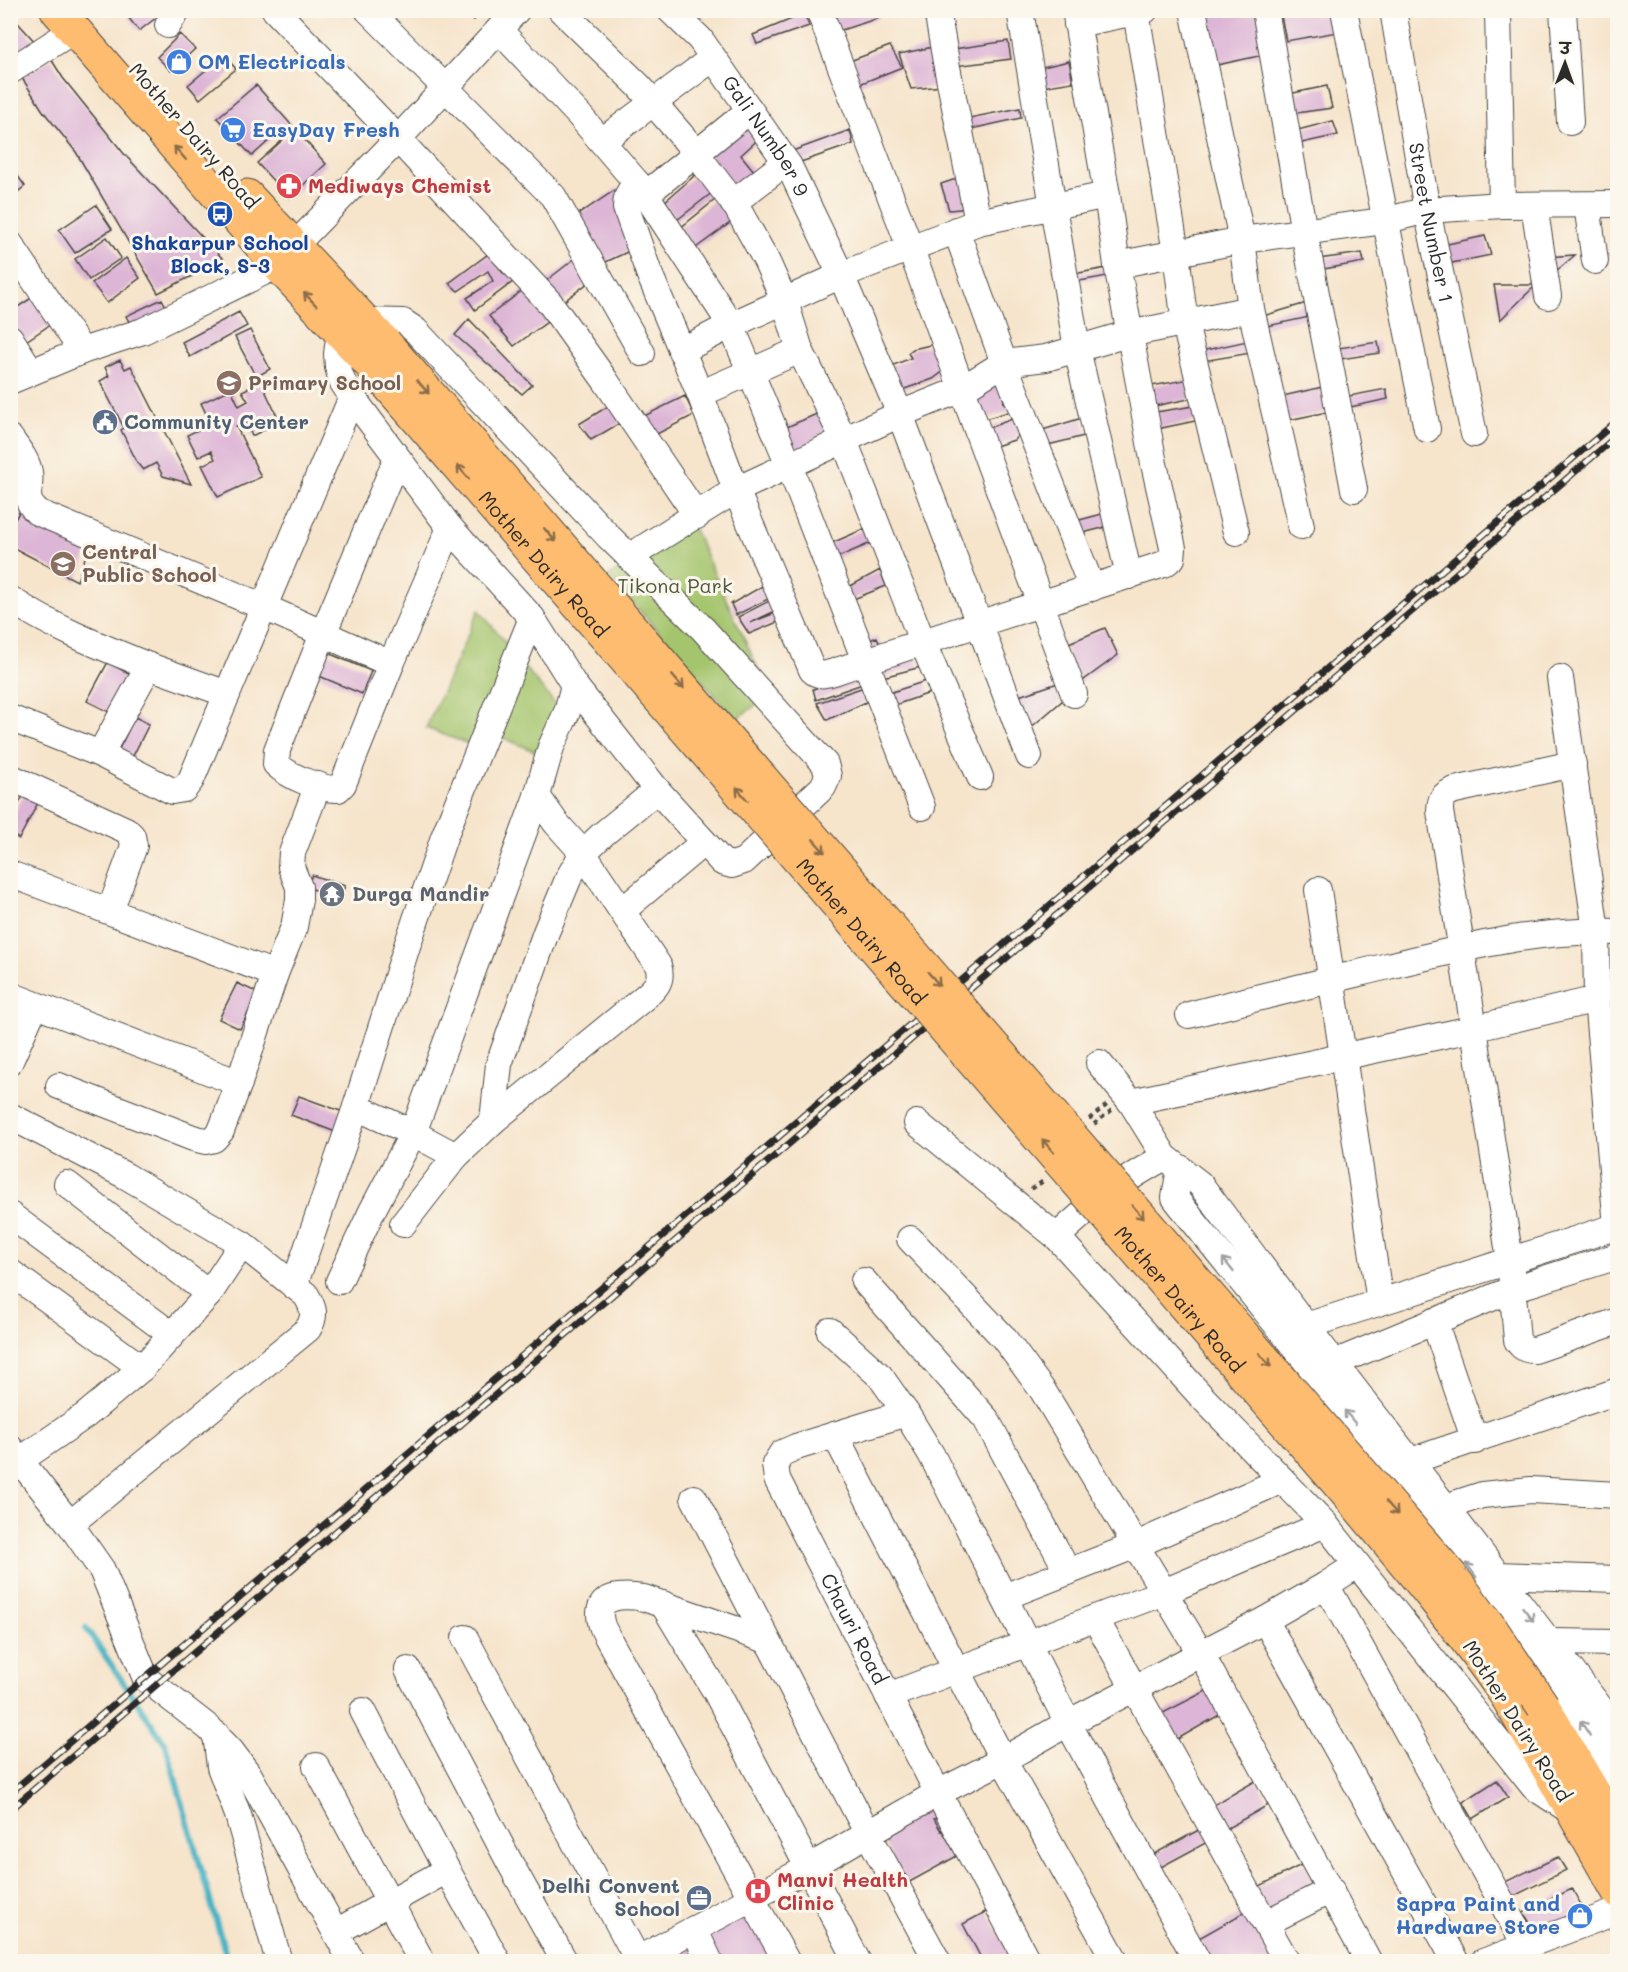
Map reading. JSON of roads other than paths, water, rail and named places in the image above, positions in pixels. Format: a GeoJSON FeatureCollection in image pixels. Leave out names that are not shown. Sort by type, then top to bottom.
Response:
{"type":"FeatureCollection","features":[{"type":"Feature","properties":{"kind":"main road","name":"Mother Dairy Road"},"geometry":{"type":"LineString","coordinates":[[71,17],[265,216],[286,255],[364,338],[1453,1578],[1492,1630],[1543,1706],[1617,1835]]}},
{"type":"Feature","properties":{"kind":"main road","name":"Mother Dairy Road"},"geometry":{"type":"LineString","coordinates":[[364,338],[1433,1595],[1477,1652],[1508,1698],[1617,1891]]}},
{"type":"Feature","properties":{"kind":"street"},"geometry":{"type":"LineString","coordinates":[[276,10],[550,303],[697,516]]}},
{"type":"Feature","properties":{"kind":"street"},"geometry":{"type":"LineString","coordinates":[[368,10],[553,196],[642,353]]}},
{"type":"Feature","properties":{"kind":"street"},"geometry":{"type":"LineString","coordinates":[[10,338],[21,376],[82,351],[143,331],[286,255],[398,139],[517,10]]}},
{"type":"Feature","properties":{"kind":"street"},"geometry":{"type":"LineString","coordinates":[[561,10],[639,86],[695,153],[733,202],[766,260],[784,301],[800,350],[844,440],[922,641],[980,777]]}},
{"type":"Feature","properties":{"kind":"street","name":"Gali Number 9"},"geometry":{"type":"LineString","coordinates":[[670,10],[707,48],[786,162],[841,275],[900,414],[1029,756]]}},
{"type":"Feature","properties":{"kind":"street"},"geometry":{"type":"LineString","coordinates":[[602,141],[653,102],[707,48],[694,10]]}},
{"type":"Feature","properties":{"kind":"street"},"geometry":{"type":"LineString","coordinates":[[819,10],[910,247],[1074,694]]}},
{"type":"Feature","properties":{"kind":"street"},"geometry":{"type":"LineString","coordinates":[[937,10],[967,226],[1004,363],[1092,588]]}},
{"type":"Feature","properties":{"kind":"street"},"geometry":{"type":"LineString","coordinates":[[1020,10],[1051,207],[1077,349],[1129,576]]}},
{"type":"Feature","properties":{"kind":"street"},"geometry":{"type":"LineString","coordinates":[[1193,10],[1242,240],[1251,309],[1302,526]]}},
{"type":"Feature","properties":{"kind":"street"},"geometry":{"type":"LineString","coordinates":[[1265,10],[1304,232],[1354,489]]}},
{"type":"Feature","properties":{"kind":"street"},"geometry":{"type":"LineString","coordinates":[[1344,10],[1427,429]]}},
{"type":"Feature","properties":{"kind":"street","name":"Street Number 1"},"geometry":{"type":"LineString","coordinates":[[1393,10],[1427,210],[1474,434]]}},
{"type":"Feature","properties":{"kind":"street"},"geometry":{"type":"LineString","coordinates":[[1498,10],[1502,205]]}},
{"type":"Feature","properties":{"kind":"street"},"geometry":{"type":"LineString","coordinates":[[1563,10],[1570,122]]}},
{"type":"Feature","properties":{"kind":"street"},"geometry":{"type":"LineString","coordinates":[[750,110],[695,153],[641,189],[629,191],[626,208],[649,273],[700,394],[736,490],[812,670],[821,675],[1129,576],[1164,564],[1172,558],[1173,548],[1154,464],[1117,265],[1076,17],[1141,11],[1185,324],[1236,532]]}},
{"type":"Feature","properties":{"kind":"street"},"geometry":{"type":"LineString","coordinates":[[10,71],[71,17]]}},
{"type":"Feature","properties":{"kind":"street"},"geometry":{"type":"LineString","coordinates":[[499,30],[602,141],[641,189],[732,325],[922,807]]}},
{"type":"Feature","properties":{"kind":"street"},"geometry":{"type":"LineString","coordinates":[[733,202],[786,162]]}},
{"type":"Feature","properties":{"kind":"street"},"geometry":{"type":"LineString","coordinates":[[681,351],[841,275],[967,226],[1107,195]]}},
{"type":"Feature","properties":{"kind":"street"},"geometry":{"type":"LineString","coordinates":[[1117,265],[1242,240],[1384,221],[1427,210],[1502,205],[1617,204]]}},
{"type":"Feature","properties":{"kind":"street"},"geometry":{"type":"LineString","coordinates":[[1534,205],[1548,296]]}},
{"type":"Feature","properties":{"kind":"street"},"geometry":{"type":"LineString","coordinates":[[1587,205],[1594,261]]}},
{"type":"Feature","properties":{"kind":"street"},"geometry":{"type":"LineString","coordinates":[[10,244],[82,351]]}},
{"type":"Feature","properties":{"kind":"street"},"geometry":{"type":"LineString","coordinates":[[629,557],[736,490],[900,414],[962,389],[1004,363],[1046,358],[1130,334],[1251,309]]}},
{"type":"Feature","properties":{"kind":"street"},"geometry":{"type":"LineString","coordinates":[[403,322],[415,330],[629,557],[703,629],[825,764],[828,776],[823,787],[744,861],[732,865],[722,862],[657,790],[574,685],[532,618],[450,528],[352,397],[342,381],[337,354],[364,338],[403,322]]}},
{"type":"Feature","properties":{"kind":"street"},"geometry":{"type":"LineString","coordinates":[[700,394],[800,350]]}},
{"type":"Feature","properties":{"kind":"street"},"geometry":{"type":"LineString","coordinates":[[15,728],[100,754],[172,791],[184,789],[191,780],[352,397]]}},
{"type":"Feature","properties":{"kind":"street"},"geometry":{"type":"LineString","coordinates":[[10,438],[26,462],[29,473],[27,497],[29,505],[37,512],[264,607],[391,664]]}},
{"type":"Feature","properties":{"kind":"street"},"geometry":{"type":"LineString","coordinates":[[397,458],[277,750],[276,764],[284,772],[330,789],[338,789],[343,784],[391,664],[450,528]]}},
{"type":"Feature","properties":{"kind":"street"},"geometry":{"type":"LineString","coordinates":[[10,599],[83,639],[227,694]]}},
{"type":"Feature","properties":{"kind":"street"},"geometry":{"type":"LineString","coordinates":[[294,1286],[356,1107],[444,837],[532,618]]}},
{"type":"Feature","properties":{"kind":"street"},"geometry":{"type":"LineString","coordinates":[[100,754],[149,666]]}},
{"type":"Feature","properties":{"kind":"street"},"geometry":{"type":"LineString","coordinates":[[1306,1326],[1617,1226],[1597,999],[1606,931],[1572,765],[1560,678]]}},
{"type":"Feature","properties":{"kind":"street"},"geometry":{"type":"LineString","coordinates":[[339,1281],[413,1133],[537,796],[550,747],[567,712],[574,685]]}},
{"type":"Feature","properties":{"kind":"street"},"geometry":{"type":"LineString","coordinates":[[1572,765],[1445,793],[1440,801],[1440,811],[1510,1260],[1517,1340],[1521,1347],[1536,1350],[1617,1321]]}},
{"type":"Feature","properties":{"kind":"street"},"geometry":{"type":"LineString","coordinates":[[10,777],[126,830],[132,836],[134,846],[110,911]]}},
{"type":"Feature","properties":{"kind":"street"},"geometry":{"type":"LineString","coordinates":[[60,1086],[193,1138],[205,1141],[214,1139],[221,1131],[274,974],[294,927],[299,888],[291,867],[292,853],[318,785]]}},
{"type":"Feature","properties":{"kind":"street"},"geometry":{"type":"LineString","coordinates":[[493,1121],[499,1064],[512,1022],[569,876],[583,853],[657,790]]}},
{"type":"Feature","properties":{"kind":"street"},"geometry":{"type":"LineString","coordinates":[[403,1224],[456,1156],[493,1121],[658,986],[661,979],[658,965],[583,853],[556,823],[537,796]]}},
{"type":"Feature","properties":{"kind":"street"},"geometry":{"type":"LineString","coordinates":[[622,911],[704,842]]}},
{"type":"Feature","properties":{"kind":"street"},"geometry":{"type":"LineString","coordinates":[[10,873],[274,974]]}},
{"type":"Feature","properties":{"kind":"street"},"geometry":{"type":"LineString","coordinates":[[1318,890],[1380,1302]]}},
{"type":"Feature","properties":{"kind":"street"},"geometry":{"type":"LineString","coordinates":[[1189,1015],[1460,948],[1552,933],[1606,931]]}},
{"type":"Feature","properties":{"kind":"street"},"geometry":{"type":"LineString","coordinates":[[10,996],[239,1083]]}},
{"type":"Feature","properties":{"kind":"street"},"geometry":{"type":"LineString","coordinates":[[1118,1105],[1473,1029],[1597,999]]}},
{"type":"Feature","properties":{"kind":"street"},"geometry":{"type":"LineString","coordinates":[[10,1061],[35,1005]]}},
{"type":"Feature","properties":{"kind":"street"},"geometry":{"type":"LineString","coordinates":[[1099,1063],[1118,1105],[1172,1162],[1200,1184],[1334,1363],[1614,1723]]}},
{"type":"Feature","properties":{"kind":"street"},"geometry":{"type":"LineString","coordinates":[[356,1107],[456,1156]]}},
{"type":"Feature","properties":{"kind":"street"},"geometry":{"type":"LineString","coordinates":[[10,1116],[126,1176],[242,1244],[306,1295],[313,1306],[315,1318],[308,1329],[70,1524]]}},
{"type":"Feature","properties":{"kind":"street"},"geometry":{"type":"LineString","coordinates":[[917,1123],[1057,1237],[1202,1397],[1325,1524],[1534,1787],[1575,1814]]}},
{"type":"Feature","properties":{"kind":"street"},"geometry":{"type":"LineString","coordinates":[[1057,1237],[1078,1217],[1138,1172],[1172,1162]]}},
{"type":"Feature","properties":{"kind":"street"},"geometry":{"type":"LineString","coordinates":[[1172,1162],[1175,1198],[1446,1536],[1568,1702],[1617,1777]]}},
{"type":"Feature","properties":{"kind":"street"},"geometry":{"type":"LineString","coordinates":[[67,1184],[208,1294]]}},
{"type":"Feature","properties":{"kind":"street"},"geometry":{"type":"LineString","coordinates":[[10,1215],[172,1335]]}},
{"type":"Feature","properties":{"kind":"street"},"geometry":{"type":"LineString","coordinates":[[910,1239],[1003,1337],[1043,1390],[1200,1654],[1369,1962]]}},
{"type":"Feature","properties":{"kind":"street"},"geometry":{"type":"LineString","coordinates":[[242,1244],[208,1294],[142,1368],[86,1415],[15,1455],[70,1524],[102,1570],[146,1679],[216,1734],[249,1775],[352,1962]]}},
{"type":"Feature","properties":{"kind":"street"},"geometry":{"type":"LineString","coordinates":[[1334,1363],[1513,1289],[1617,1256]]}},
{"type":"Feature","properties":{"kind":"street"},"geometry":{"type":"LineString","coordinates":[[10,1272],[142,1368]]}},
{"type":"Feature","properties":{"kind":"street"},"geometry":{"type":"LineString","coordinates":[[864,1281],[986,1419],[1068,1572]]}},
{"type":"Feature","properties":{"kind":"street"},"geometry":{"type":"LineString","coordinates":[[1434,1321],[1476,1441]]}},
{"type":"Feature","properties":{"kind":"street"},"geometry":{"type":"LineString","coordinates":[[831,1331],[880,1376],[931,1454],[1068,1723],[1198,1962]]}},
{"type":"Feature","properties":{"kind":"street"},"geometry":{"type":"LineString","coordinates":[[1411,1461],[1476,1441],[1617,1391]]}},
{"type":"Feature","properties":{"kind":"street"},"geometry":{"type":"LineString","coordinates":[[906,1413],[836,1435],[1003,1760],[1116,1962]]}},
{"type":"Feature","properties":{"kind":"street","name":"Chauri Road"},"geometry":{"type":"LineString","coordinates":[[836,1435],[782,1453],[775,1464],[777,1479],[938,1793],[1028,1962]]}},
{"type":"Feature","properties":{"kind":"street"},"geometry":{"type":"LineString","coordinates":[[1004,1597],[1134,1546],[1282,1480]]}},
{"type":"Feature","properties":{"kind":"street"},"geometry":{"type":"LineString","coordinates":[[1445,1507],[1482,1495],[1531,1490],[1617,1495]]}},
{"type":"Feature","properties":{"kind":"street"},"geometry":{"type":"LineString","coordinates":[[694,1498],[868,1834],[938,1962]]}},
{"type":"Feature","properties":{"kind":"street"},"geometry":{"type":"LineString","coordinates":[[888,1696],[1164,1592],[1325,1524]]}},
{"type":"Feature","properties":{"kind":"street"},"geometry":{"type":"LineString","coordinates":[[465,1638],[637,1961],[808,1868],[938,1793],[1265,1620],[1326,1586],[1357,1565]]}},
{"type":"Feature","properties":{"kind":"street"},"geometry":{"type":"LineString","coordinates":[[1498,1575],[1617,1579]]}},
{"type":"Feature","properties":{"kind":"street"},"geometry":{"type":"LineString","coordinates":[[1326,1586],[1526,1946]]}},
{"type":"Feature","properties":{"kind":"street"},"geometry":{"type":"LineString","coordinates":[[767,1640],[644,1598],[623,1595],[609,1598],[602,1608],[600,1621],[787,1962]]}},
{"type":"Feature","properties":{"kind":"street"},"geometry":{"type":"LineString","coordinates":[[663,1604],[716,1692],[858,1962]]}},
{"type":"Feature","properties":{"kind":"street"},"geometry":{"type":"LineString","coordinates":[[1095,1618],[1287,1962]]}},
{"type":"Feature","properties":{"kind":"street"},"geometry":{"type":"LineString","coordinates":[[1265,1620],[1456,1962]]}},
{"type":"Feature","properties":{"kind":"street"},"geometry":{"type":"LineString","coordinates":[[1550,1642],[1617,1643]]}},
{"type":"Feature","properties":{"kind":"street"},"geometry":{"type":"LineString","coordinates":[[408,1670],[565,1962]]}},
{"type":"Feature","properties":{"kind":"street"},"geometry":{"type":"LineString","coordinates":[[363,1711],[498,1962]]}},
{"type":"Feature","properties":{"kind":"street"},"geometry":{"type":"LineString","coordinates":[[216,1734],[220,1767],[238,1815],[279,1962]]}},
{"type":"Feature","properties":{"kind":"street"},"geometry":{"type":"LineString","coordinates":[[316,1766],[422,1962]]}},
{"type":"Feature","properties":{"kind":"street"},"geometry":{"type":"LineString","coordinates":[[336,1932],[447,1870]]}},
{"type":"Feature","properties":{"kind":"street"},"geometry":{"type":"LineString","coordinates":[[1266,1923],[1331,1890]]}},
{"type":"Feature","properties":{"kind":"street"},"geometry":{"type":"LineString","coordinates":[[1483,1962],[1617,1911]]}},
{"type":"Feature","properties":{"kind":"street"},"geometry":{"type":"LineString","coordinates":[[694,1929],[710,1962]]}},
{"type":"Feature","properties":{"kind":"waterway"},"geometry":{"type":"LineString","coordinates":[[86,1628],[165,1743],[228,1962]]}},
{"type":"Feature","properties":{"kind":"railway"},"geometry":{"type":"LineString","coordinates":[[10,1793],[1618,420]]}},
{"type":"Feature","properties":{"kind":"railway"},"geometry":{"type":"LineString","coordinates":[[10,1810],[1618,435]]}},
{"type":"Feature","properties":{"kind":"place","name":"OM Electricals"},"geometry":{"type":"Point","coordinates":[179,62]}},
{"type":"Feature","properties":{"kind":"place","name":"EasyDay Fresh"},"geometry":{"type":"Point","coordinates":[233,130]}},
{"type":"Feature","properties":{"kind":"place","name":"Mediways Chemist"},"geometry":{"type":"Point","coordinates":[289,186]}},
{"type":"Feature","properties":{"kind":"place","name":"Shakarpur School Block, S-3"},"geometry":{"type":"Point","coordinates":[220,214]}},
{"type":"Feature","properties":{"kind":"place","name":"Primary School"},"geometry":{"type":"Point","coordinates":[229,383]}},
{"type":"Feature","properties":{"kind":"place","name":"Community Center"},"geometry":{"type":"Point","coordinates":[105,422]}},
{"type":"Feature","properties":{"kind":"place","name":"Central Public School"},"geometry":{"type":"Point","coordinates":[63,564]}},
{"type":"Feature","properties":{"kind":"place","name":"Durga Mandir"},"geometry":{"type":"Point","coordinates":[332,894]}},
{"type":"Feature","properties":{"kind":"place","name":"Manvi Health Clinic"},"geometry":{"type":"Point","coordinates":[758,1891]}},
{"type":"Feature","properties":{"kind":"place","name":"Delhi Convent School"},"geometry":{"type":"Point","coordinates":[699,1898]}},
{"type":"Feature","properties":{"kind":"place","name":"Sapra Paint and Hardware Store"},"geometry":{"type":"Point","coordinates":[1580,1916]}},
{"type":"Feature","properties":{"kind":"park label","name":"Tikona Park"},"geometry":{"type":"Point","coordinates":[675,586]}}]}
